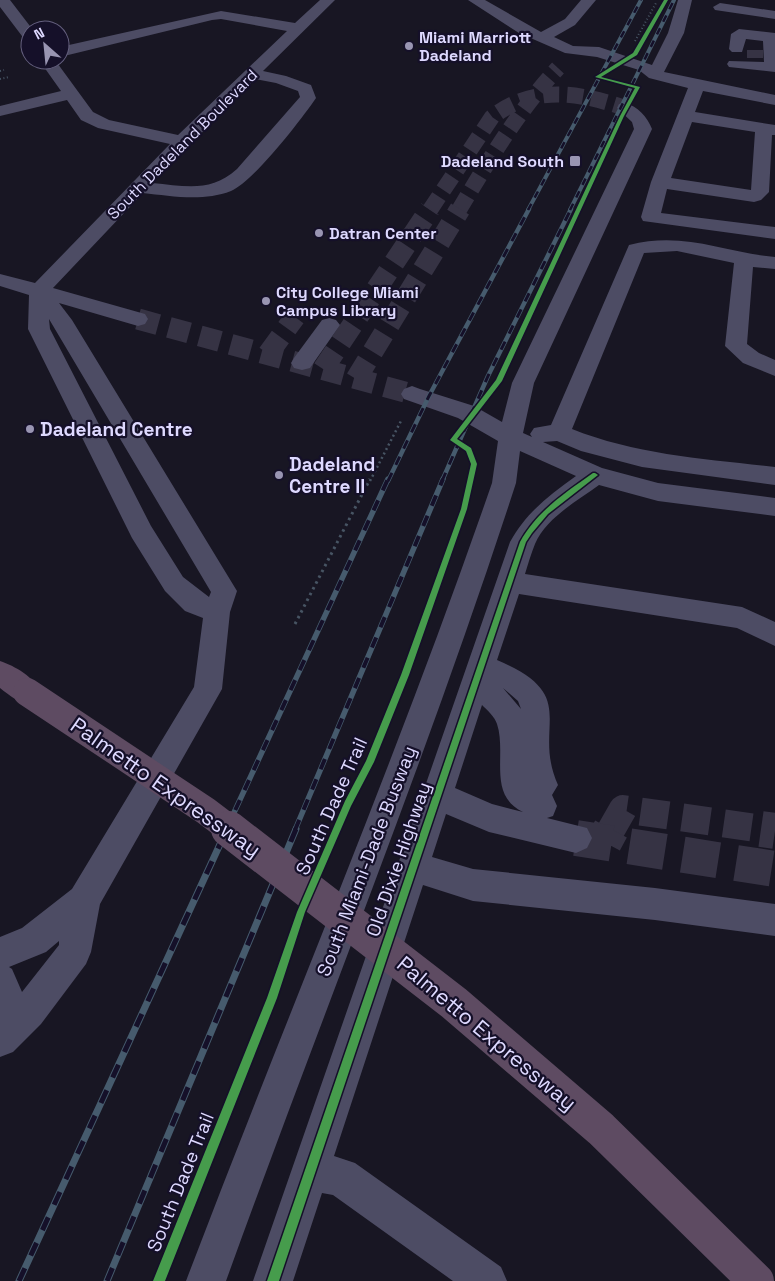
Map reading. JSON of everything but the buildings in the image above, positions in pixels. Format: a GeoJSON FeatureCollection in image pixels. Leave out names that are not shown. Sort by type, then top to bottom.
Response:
{"type":"FeatureCollection","features":[{"type":"Feature","properties":{"kind":"highway","name":"Palmetto Expressway"},"geometry":{"type":"LineString","coordinates":[[0,673],[206,810],[454,1003],[601,1129],[756,1281]]}},
{"type":"Feature","properties":{"kind":"street"},"geometry":{"type":"LineString","coordinates":[[2,0],[20,24]]}},
{"type":"Feature","properties":{"kind":"street","name":"South Dadeland Boulevard"},"geometry":{"type":"LineString","coordinates":[[38,291],[182,141],[328,0]]}},
{"type":"Feature","properties":{"kind":"street"},"geometry":{"type":"LineString","coordinates":[[475,0],[510,22],[570,50],[580,61],[620,75],[634,79],[655,75],[697,86],[775,100]]}},
{"type":"Feature","properties":{"kind":"street"},"geometry":{"type":"LineString","coordinates":[[542,38],[570,22],[589,0]]}},
{"type":"Feature","properties":{"kind":"street"},"geometry":{"type":"LineString","coordinates":[[655,75],[676,33],[685,0]]}},
{"type":"Feature","properties":{"kind":"street"},"geometry":{"type":"LineString","coordinates":[[199,5],[212,16]]}},
{"type":"Feature","properties":{"kind":"street"},"geometry":{"type":"LineString","coordinates":[[720,7],[775,15]]}},
{"type":"Feature","properties":{"kind":"street"},"geometry":{"type":"LineString","coordinates":[[70,50],[221,15],[298,28]]}},
{"type":"Feature","properties":{"kind":"street"},"geometry":{"type":"LineString","coordinates":[[154,47],[161,42],[169,26]]}},
{"type":"Feature","properties":{"kind":"street"},"geometry":{"type":"LineString","coordinates":[[729,92],[739,34],[761,48],[774,68]]}},
{"type":"Feature","properties":{"kind":"street"},"geometry":{"type":"LineString","coordinates":[[97,43],[130,51]]}},
{"type":"Feature","properties":{"kind":"street"},"geometry":{"type":"LineString","coordinates":[[736,56],[761,48]]}},
{"type":"Feature","properties":{"kind":"street"},"geometry":{"type":"LineString","coordinates":[[761,48],[774,68]]}},
{"type":"Feature","properties":{"kind":"street"},"geometry":{"type":"LineString","coordinates":[[560,65],[570,50]]}},
{"type":"Feature","properties":{"kind":"street"},"geometry":{"type":"LineString","coordinates":[[54,70],[87,116],[97,122],[182,141]]}},
{"type":"Feature","properties":{"kind":"street"},"geometry":{"type":"LineString","coordinates":[[138,187],[192,191],[226,187],[241,176],[308,98],[304,88],[295,84],[252,74]]}},
{"type":"Feature","properties":{"kind":"street"},"geometry":{"type":"LineString","coordinates":[[697,86],[660,182],[650,217],[775,234]]}},
{"type":"Feature","properties":{"kind":"street"},"geometry":{"type":"LineString","coordinates":[[0,111],[71,94]]}},
{"type":"Feature","properties":{"kind":"street","name":"South Miami-Dade Busway"},"geometry":{"type":"LineString","coordinates":[[206,1281],[254,1150],[400,776],[460,610],[504,483],[510,437],[523,383],[643,130],[640,120],[625,108]]}},
{"type":"Feature","properties":{"kind":"street"},"geometry":{"type":"LineString","coordinates":[[660,182],[754,196],[760,192],[770,129],[686,116]]}},
{"type":"Feature","properties":{"kind":"street"},"geometry":{"type":"LineString","coordinates":[[559,433],[636,250],[652,244],[680,244],[744,260],[775,263]]}},
{"type":"Feature","properties":{"kind":"street"},"geometry":{"type":"LineString","coordinates":[[744,260],[736,346],[751,358],[775,369]]}},
{"type":"Feature","properties":{"kind":"street"},"geometry":{"type":"LineString","coordinates":[[0,280],[138,319]]}},
{"type":"Feature","properties":{"kind":"street"},"geometry":{"type":"LineString","coordinates":[[0,1038],[28,1012],[74,952],[84,900],[208,688],[217,612],[224,591],[61,320],[38,291]]}},
{"type":"Feature","properties":{"kind":"street"},"geometry":{"type":"LineString","coordinates":[[38,291],[39,329],[105,456],[120,492],[174,584],[194,603],[217,612]]}},
{"type":"Feature","properties":{"kind":"street"},"geometry":{"type":"LineString","coordinates":[[307,356],[332,341],[329,325]]}},
{"type":"Feature","properties":{"kind":"street"},"geometry":{"type":"LineString","coordinates":[[412,394],[466,412],[510,437],[595,476],[658,492],[775,507]]}},
{"type":"Feature","properties":{"kind":"street"},"geometry":{"type":"LineString","coordinates":[[510,437],[559,433],[588,445],[642,459],[775,476]]}},
{"type":"Feature","properties":{"kind":"street","name":"Old Dixie Highway"},"geometry":{"type":"LineString","coordinates":[[273,1281],[326,1174],[413,866],[509,582],[531,527],[544,512],[595,476]]}},
{"type":"Feature","properties":{"kind":"street"},"geometry":{"type":"LineString","coordinates":[[120,492],[155,478]]}},
{"type":"Feature","properties":{"kind":"street"},"geometry":{"type":"LineString","coordinates":[[509,582],[742,618],[775,635]]}},
{"type":"Feature","properties":{"kind":"street"},"geometry":{"type":"LineString","coordinates":[[479,672],[512,680],[528,692],[536,707],[537,729],[534,758],[542,796]]}},
{"type":"Feature","properties":{"kind":"street"},"geometry":{"type":"LineString","coordinates":[[437,794],[489,818],[543,832],[576,838]]}},
{"type":"Feature","properties":{"kind":"street"},"geometry":{"type":"LineString","coordinates":[[413,866],[473,886],[655,904],[775,920]]}},
{"type":"Feature","properties":{"kind":"street"},"geometry":{"type":"LineString","coordinates":[[0,954],[34,940],[84,900]]}},
{"type":"Feature","properties":{"kind":"street"},"geometry":{"type":"LineString","coordinates":[[0,981],[7,999],[7,1018],[0,1038]]}},
{"type":"Feature","properties":{"kind":"street"},"geometry":{"type":"LineString","coordinates":[[326,1174],[487,1281]]}},
{"type":"Feature","properties":{"kind":"path"},"geometry":{"type":"LineString","coordinates":[[634,41],[653,8]]}},
{"type":"Feature","properties":{"kind":"path"},"geometry":{"type":"LineString","coordinates":[[0,71],[4,70]]}},
{"type":"Feature","properties":{"kind":"path"},"geometry":{"type":"LineString","coordinates":[[0,79],[9,77]]}},
{"type":"Feature","properties":{"kind":"path"},"geometry":{"type":"LineString","coordinates":[[295,624],[402,419]]}},
{"type":"Feature","properties":{"kind":"tunnel"},"geometry":{"type":"LineString","coordinates":[[755,50],[755,58]]}},
{"type":"Feature","properties":{"kind":"tunnel"},"geometry":{"type":"LineString","coordinates":[[532,98],[558,68]]}},
{"type":"Feature","properties":{"kind":"tunnel"},"geometry":{"type":"LineString","coordinates":[[532,98],[557,94],[573,95],[608,102],[625,108]]}},
{"type":"Feature","properties":{"kind":"tunnel"},"geometry":{"type":"LineString","coordinates":[[430,210],[492,117],[508,107],[532,98]]}},
{"type":"Feature","properties":{"kind":"tunnel"},"geometry":{"type":"LineString","coordinates":[[459,210],[493,154],[532,98]]}},
{"type":"Feature","properties":{"kind":"tunnel"},"geometry":{"type":"LineString","coordinates":[[323,369],[430,209]]}},
{"type":"Feature","properties":{"kind":"tunnel"},"geometry":{"type":"LineString","coordinates":[[356,379],[460,209]]}},
{"type":"Feature","properties":{"kind":"tunnel"},"geometry":{"type":"LineString","coordinates":[[268,354],[295,317]]}},
{"type":"Feature","properties":{"kind":"tunnel"},"geometry":{"type":"LineString","coordinates":[[138,319],[356,379]]}},
{"type":"Feature","properties":{"kind":"tunnel"},"geometry":{"type":"LineString","coordinates":[[356,379],[412,394]]}},
{"type":"Feature","properties":{"kind":"tunnel"},"geometry":{"type":"LineString","coordinates":[[611,830],[623,809],[770,830]]}},
{"type":"Feature","properties":{"kind":"tunnel"},"geometry":{"type":"LineString","coordinates":[[604,842],[611,829]]}},
{"type":"Feature","properties":{"kind":"tunnel"},"geometry":{"type":"LineString","coordinates":[[761,829],[775,831]]}},
{"type":"Feature","properties":{"kind":"tunnel"},"geometry":{"type":"LineString","coordinates":[[576,838],[775,869]]}},
{"type":"Feature","properties":{"kind":"railway"},"geometry":{"type":"LineString","coordinates":[[528,210],[641,0]]}},
{"type":"Feature","properties":{"kind":"railway"},"geometry":{"type":"LineString","coordinates":[[570,210],[674,0]]}},
{"type":"Feature","properties":{"kind":"railway"},"geometry":{"type":"LineString","coordinates":[[388,481],[429,396],[529,209]]}},
{"type":"Feature","properties":{"kind":"railway"},"geometry":{"type":"LineString","coordinates":[[442,481],[488,376],[571,209]]}},
{"type":"Feature","properties":{"kind":"railway"},"geometry":{"type":"LineString","coordinates":[[226,830],[388,479]]}},
{"type":"Feature","properties":{"kind":"railway"},"geometry":{"type":"LineString","coordinates":[[295,830],[443,479]]}},
{"type":"Feature","properties":{"kind":"railway"},"geometry":{"type":"LineString","coordinates":[[19,1281],[227,829]]}},
{"type":"Feature","properties":{"kind":"railway"},"geometry":{"type":"LineString","coordinates":[[107,1281],[296,829]]}},
{"type":"Feature","properties":{"kind":"cycle path","name":"South Dade Trail"},"geometry":{"type":"LineString","coordinates":[[159,1281],[272,998],[301,912],[348,804],[370,762],[405,675],[464,509],[474,464],[469,450],[453,440],[499,381],[622,116],[638,87],[597,77],[635,54],[666,0]]}},
{"type":"Feature","properties":{"kind":"cycle path"},"geometry":{"type":"LineString","coordinates":[[273,1281],[523,542],[537,521],[546,512],[595,475]]}},
{"type":"Feature","properties":{"kind":"place","name":"Miami Marriott Dadeland"},"geometry":{"type":"Point","coordinates":[409,46]}},
{"type":"Feature","properties":{"kind":"place","name":"Dadeland South"},"geometry":{"type":"Point","coordinates":[575,161]}},
{"type":"Feature","properties":{"kind":"place","name":"Datran Center"},"geometry":{"type":"Point","coordinates":[319,233]}},
{"type":"Feature","properties":{"kind":"place","name":"City College Miami Campus Library"},"geometry":{"type":"Point","coordinates":[266,301]}},
{"type":"Feature","properties":{"kind":"place","name":"Dadeland Centre"},"geometry":{"type":"Point","coordinates":[30,429]}},
{"type":"Feature","properties":{"kind":"place","name":"Dadeland Centre II"},"geometry":{"type":"Point","coordinates":[279,475]}}]}
